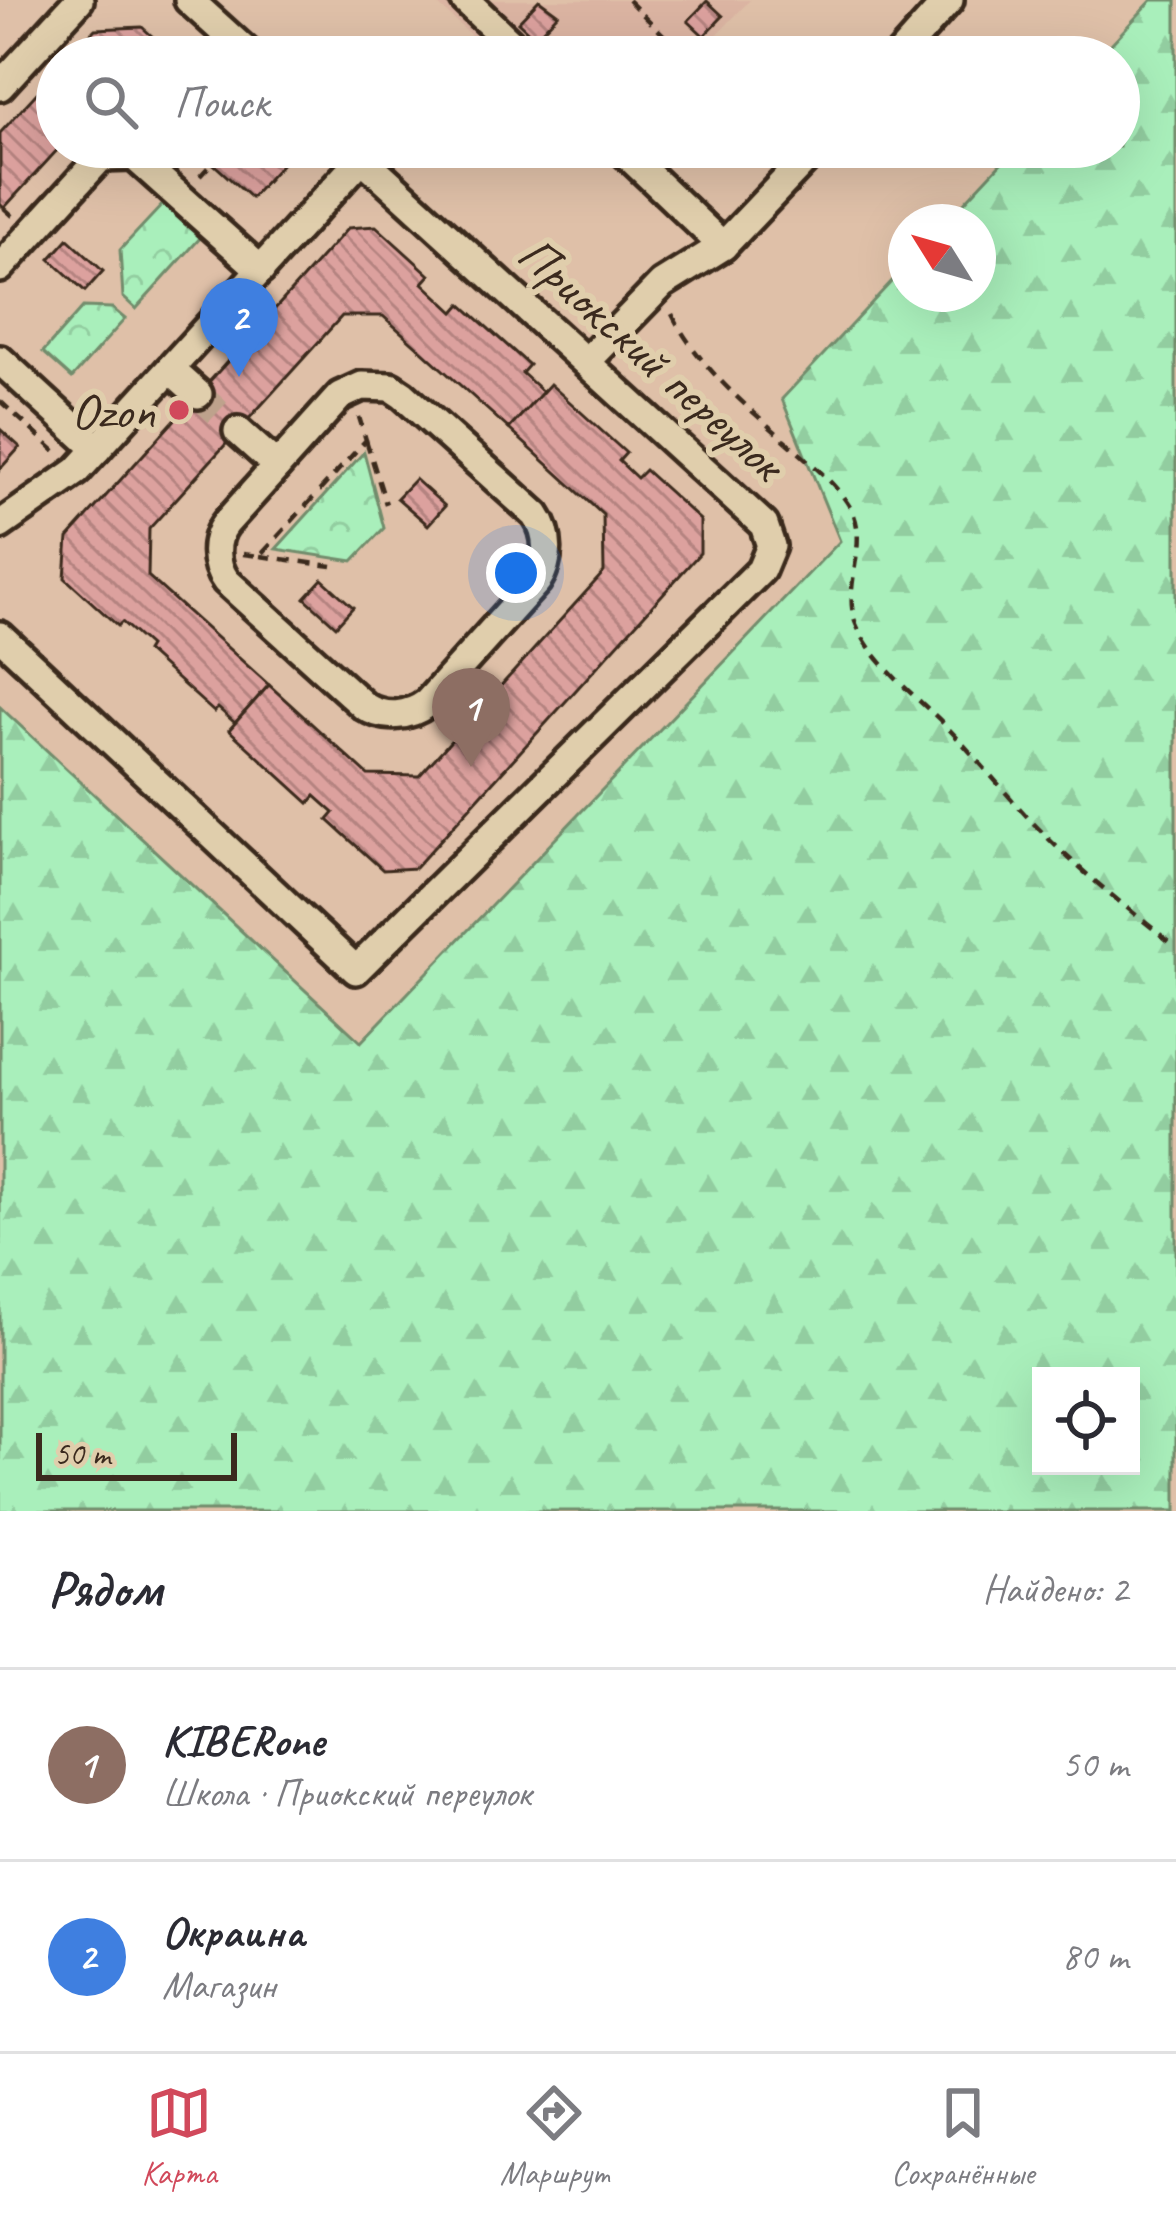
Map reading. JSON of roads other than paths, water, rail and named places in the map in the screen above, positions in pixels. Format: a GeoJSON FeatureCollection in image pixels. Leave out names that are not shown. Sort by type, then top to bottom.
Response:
{"type":"FeatureCollection","features":[{"type":"Feature","properties":{"kind":"street"},"geometry":{"type":"LineString","coordinates":[[47,36],[80,0]]}},
{"type":"Feature","properties":{"kind":"street"},"geometry":{"type":"LineString","coordinates":[[189,0],[229,36]]}},
{"type":"Feature","properties":{"kind":"street"},"geometry":{"type":"LineString","coordinates":[[465,0],[503,36]]}},
{"type":"Feature","properties":{"kind":"street"},"geometry":{"type":"LineString","coordinates":[[917,36],[949,0]]}},
{"type":"Feature","properties":{"kind":"street"},"geometry":{"type":"LineString","coordinates":[[0,86],[36,47]]}},
{"type":"Feature","properties":{"kind":"street"},"geometry":{"type":"LineString","coordinates":[[0,268],[91,168]]}},
{"type":"Feature","properties":{"kind":"street"},"geometry":{"type":"LineString","coordinates":[[147,168],[261,270]]}},
{"type":"Feature","properties":{"kind":"street"},"geometry":{"type":"LineString","coordinates":[[0,524],[77,471],[261,270],[344,168]]}},
{"type":"Feature","properties":{"kind":"street","name":"Приокский переулок"},"geometry":{"type":"LineString","coordinates":[[0,636],[356,970],[761,570],[771,546],[764,525],[373,168]]}},
{"type":"Feature","properties":{"kind":"street"},"geometry":{"type":"LineString","coordinates":[[641,168],[723,246]]}},
{"type":"Feature","properties":{"kind":"street"},"geometry":{"type":"LineString","coordinates":[[586,362],[662,284],[723,246],[797,168]]}},
{"type":"Feature","properties":{"kind":"street"},"geometry":{"type":"LineString","coordinates":[[0,360],[98,449]]}},
{"type":"Feature","properties":{"kind":"street"},"geometry":{"type":"LineString","coordinates":[[170,369],[198,394]]}},
{"type":"Feature","properties":{"kind":"street"},"geometry":{"type":"LineString","coordinates":[[391,387],[536,515],[543,525],[547,556],[537,580],[428,703],[415,712],[384,714],[364,706],[219,572],[218,533],[277,466],[350,388],[391,387]]}},
{"type":"Feature","properties":{"kind":"street"},"geometry":{"type":"LineString","coordinates":[[238,431],[277,466]]}},
{"type":"Feature","properties":{"kind":"tunnel"},"geometry":{"type":"LineString","coordinates":[[198,394],[238,431]]}},
{"type":"Feature","properties":{"kind":"place","name":"Окраина"},"geometry":{"type":"Point","coordinates":[239,377]}},
{"type":"Feature","properties":{"kind":"place","name":"Ozon"},"geometry":{"type":"Point","coordinates":[179,410]}},
{"type":"Feature","properties":{"kind":"place","name":"KIBERone"},"geometry":{"type":"Point","coordinates":[471,767]}}]}
